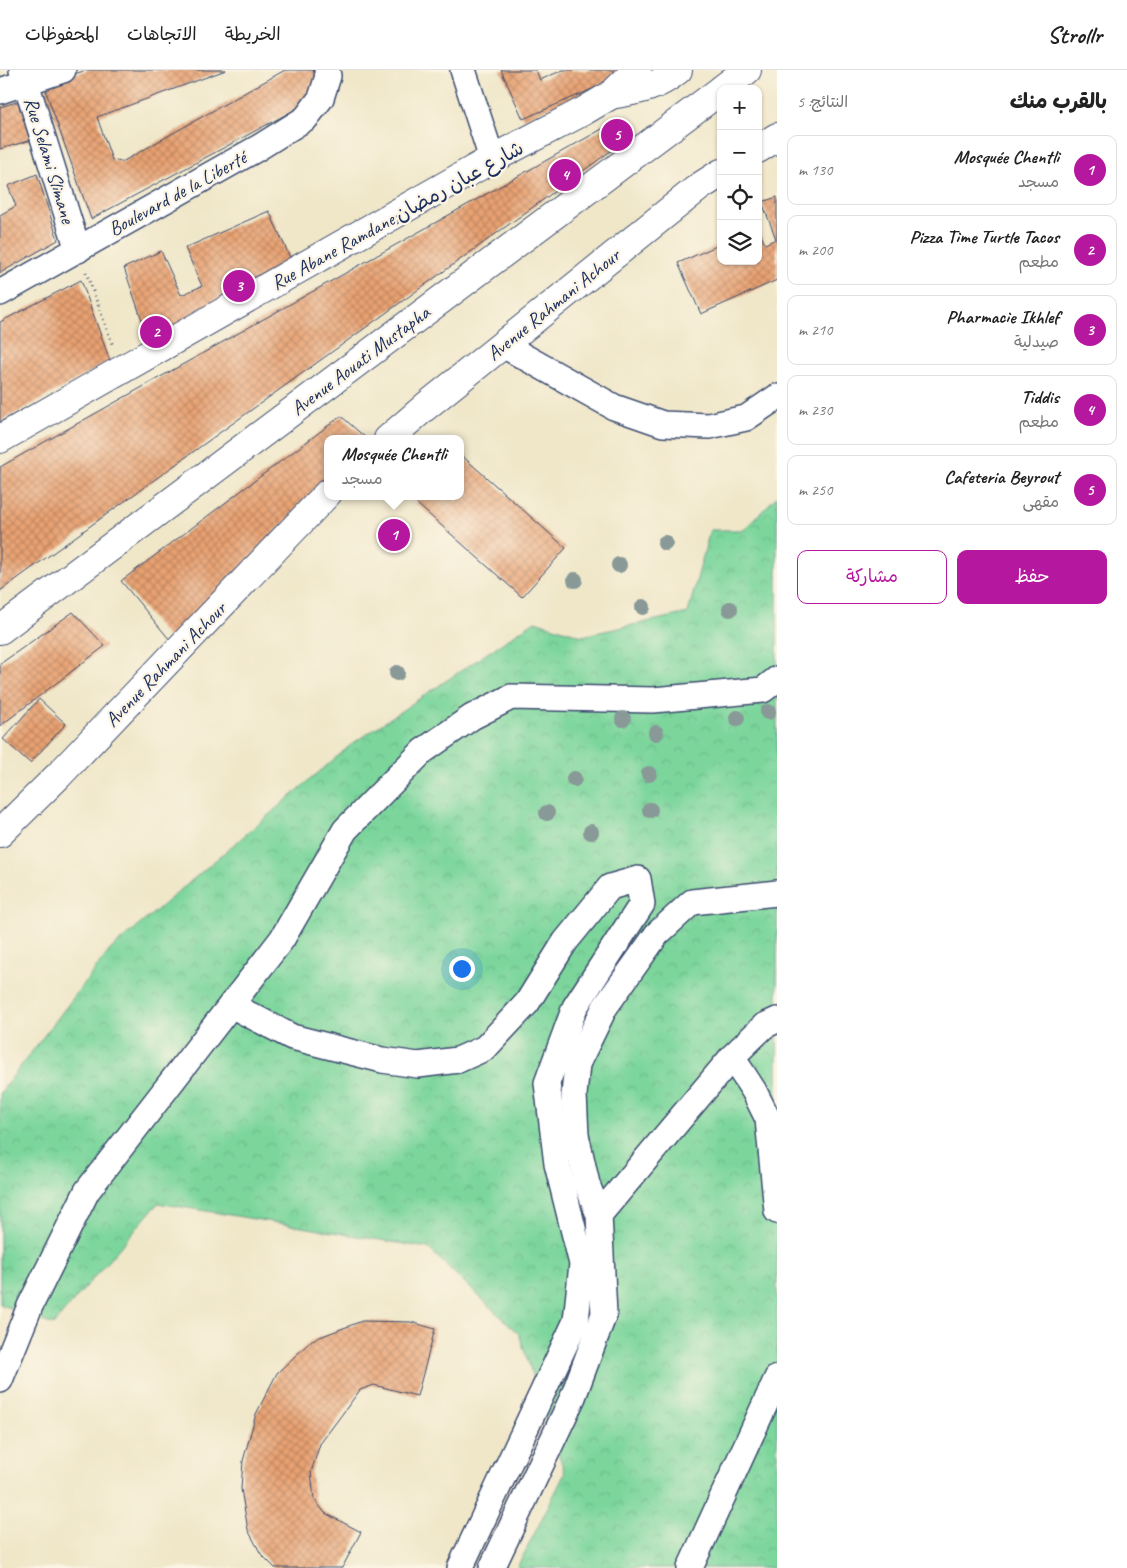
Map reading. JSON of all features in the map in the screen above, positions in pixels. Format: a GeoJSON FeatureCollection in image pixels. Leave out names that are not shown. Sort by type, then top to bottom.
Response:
{"type":"FeatureCollection","features":[{"type":"Feature","properties":{"kind":"street"},"geometry":{"type":"LineString","coordinates":[[0,91],[24,77],[63,70]]}},
{"type":"Feature","properties":{"kind":"street","name":"Boulevard de la Liberté"},"geometry":{"type":"LineString","coordinates":[[0,293],[258,148],[306,118],[322,98],[328,76],[327,70]]}},
{"type":"Feature","properties":{"kind":"street"},"geometry":{"type":"LineString","coordinates":[[464,70],[492,159]]}},
{"type":"Feature","properties":{"kind":"street"},"geometry":{"type":"LineString","coordinates":[[611,95],[637,70]]}},
{"type":"Feature","properties":{"kind":"street"},"geometry":{"type":"LineString","coordinates":[[611,95],[652,87],[667,80],[678,70]]}},
{"type":"Feature","properties":{"kind":"street","name":"Avenue Aouati Mustapha"},"geometry":{"type":"LineString","coordinates":[[727,85],[748,70]]}},
{"type":"Feature","properties":{"kind":"street","name":"Rue Selami Slimane"},"geometry":{"type":"LineString","coordinates":[[24,77],[78,250]]}},
{"type":"Feature","properties":{"kind":"street","name":"Avenue Aouati Mustapha"},"geometry":{"type":"LineString","coordinates":[[0,630],[717,93]]}},
{"type":"Feature","properties":{"kind":"street","name":"Rue Abane Ramdane;شارع عبان رمضان"},"geometry":{"type":"LineString","coordinates":[[0,439],[492,159],[611,95]]}},
{"type":"Feature","properties":{"kind":"street"},"geometry":{"type":"LineString","coordinates":[[762,146],[777,137]]}},
{"type":"Feature","properties":{"kind":"street","name":"Avenue Rahmani Achour"},"geometry":{"type":"LineString","coordinates":[[393,435],[699,187],[718,175]]}},
{"type":"Feature","properties":{"kind":"street"},"geometry":{"type":"LineString","coordinates":[[503,345],[614,407],[663,424],[709,426],[746,418],[777,397]]}},
{"type":"Feature","properties":{"kind":"street","name":"Avenue Rahmani Achour"},"geometry":{"type":"LineString","coordinates":[[0,833],[58,776],[324,498]]}},
{"type":"Feature","properties":{"kind":"street"},"geometry":{"type":"LineString","coordinates":[[0,1380],[30,1306],[87,1191],[282,939],[345,830],[423,751],[472,717],[511,697],[653,700],[763,690],[777,679]]}},
{"type":"Feature","properties":{"kind":"street"},"geometry":{"type":"LineString","coordinates":[[231,1005],[292,1037],[382,1060],[418,1065],[458,1060],[485,1048],[527,1003],[565,942],[610,887],[638,879],[642,904],[575,1007],[547,1083],[557,1164],[582,1264],[576,1321],[460,1568]]}},
{"type":"Feature","properties":{"kind":"street"},"geometry":{"type":"LineString","coordinates":[[492,1568],[573,1397],[604,1314],[598,1215],[587,1184],[576,1135],[574,1095],[576,1064],[605,1007],[657,934],[692,902],[777,894]]}},
{"type":"Feature","properties":{"kind":"street"},"geometry":{"type":"LineString","coordinates":[[598,1215],[732,1057],[764,1026],[777,1020]]}},
{"type":"Feature","properties":{"kind":"street"},"geometry":{"type":"LineString","coordinates":[[732,1057],[754,1091],[768,1120],[777,1211]]}},
{"type":"Feature","properties":{"kind":"street"},"geometry":{"type":"LineString","coordinates":[[690,1568],[777,1378]]}},
{"type":"Feature","properties":{"kind":"path"},"geometry":{"type":"LineString","coordinates":[[78,250],[121,370]]}},
{"type":"Feature","properties":{"kind":"green space"},"geometry":{"type":"Polygon","coordinates":[[[777,496],[777,1568],[517,1568],[565,1473],[519,1334],[428,1248],[158,1203],[53,1325],[0,1304],[0,1093],[110,950],[352,744],[535,621],[582,636],[688,613],[710,530],[744,530],[777,496]]]}},
{"type":"Feature","properties":{"kind":"building"},"geometry":{"type":"Polygon","coordinates":[[[87,70],[226,70],[97,117],[112,160],[122,162],[285,70],[322,70],[311,101],[91,219],[46,92],[51,81],[87,70]]]}},
{"type":"Feature","properties":{"kind":"building"},"geometry":{"type":"Polygon","coordinates":[[[501,70],[536,70],[540,80],[563,70],[628,70],[629,73],[523,119],[501,70]]]}},
{"type":"Feature","properties":{"kind":"building"},"geometry":{"type":"Polygon","coordinates":[[[23,100],[35,139],[0,149],[0,107],[23,100]]]}},
{"type":"Feature","properties":{"kind":"building"},"geometry":{"type":"Polygon","coordinates":[[[620,119],[633,135],[0,591],[0,467],[620,119]]]}},
{"type":"Feature","properties":{"kind":"building"},"geometry":{"type":"Polygon","coordinates":[[[37,174],[58,240],[0,273],[0,215],[16,206],[8,186],[37,174]]]}},
{"type":"Feature","properties":{"kind":"building"},"geometry":{"type":"Polygon","coordinates":[[[777,197],[777,280],[701,314],[678,263],[717,246],[717,265],[762,265],[762,238],[765,244],[776,239],[762,202],[777,197]]]}},
{"type":"Feature","properties":{"kind":"building"},"geometry":{"type":"Polygon","coordinates":[[[269,211],[293,264],[150,343],[124,268],[161,251],[181,295],[202,286],[185,248],[269,211]]]}},
{"type":"Feature","properties":{"kind":"building"},"geometry":{"type":"Polygon","coordinates":[[[81,280],[110,361],[0,422],[0,322],[81,280]]]}},
{"type":"Feature","properties":{"kind":"building"},"geometry":{"type":"Polygon","coordinates":[[[341,416],[362,435],[324,435],[324,482],[170,640],[121,581],[341,416]]]}},
{"type":"Feature","properties":{"kind":"building"},"geometry":{"type":"Polygon","coordinates":[[[464,458],[566,548],[522,597],[416,503],[419,500],[464,500],[464,458]]]}},
{"type":"Feature","properties":{"kind":"building"},"geometry":{"type":"Polygon","coordinates":[[[73,612],[105,646],[0,726],[0,664],[73,612]]]}},
{"type":"Feature","properties":{"kind":"building"},"geometry":{"type":"Polygon","coordinates":[[[39,699],[66,724],[30,763],[3,739],[39,699]]]}},
{"type":"Feature","properties":{"kind":"building"},"geometry":{"type":"Polygon","coordinates":[[[362,1321],[411,1322],[435,1329],[417,1396],[374,1385],[360,1390],[320,1444],[311,1472],[314,1499],[325,1513],[361,1532],[342,1568],[275,1568],[261,1554],[248,1530],[241,1489],[243,1461],[256,1414],[277,1373],[312,1340],[362,1321]]]}},
{"type":"Feature","properties":{"kind":"place","name":"Cafeteria Beyrout"},"geometry":{"type":"Point","coordinates":[617,135]}},
{"type":"Feature","properties":{"kind":"place","name":"Tiddis"},"geometry":{"type":"Point","coordinates":[565,175]}},
{"type":"Feature","properties":{"kind":"place","name":"Pharmacie Ikhlef"},"geometry":{"type":"Point","coordinates":[239,286]}},
{"type":"Feature","properties":{"kind":"place","name":"Pizza Time Turtle Tacos"},"geometry":{"type":"Point","coordinates":[156,332]}},
{"type":"Feature","properties":{"kind":"place","name":"Mosquée Chentli"},"geometry":{"type":"Point","coordinates":[394,535]}}]}
